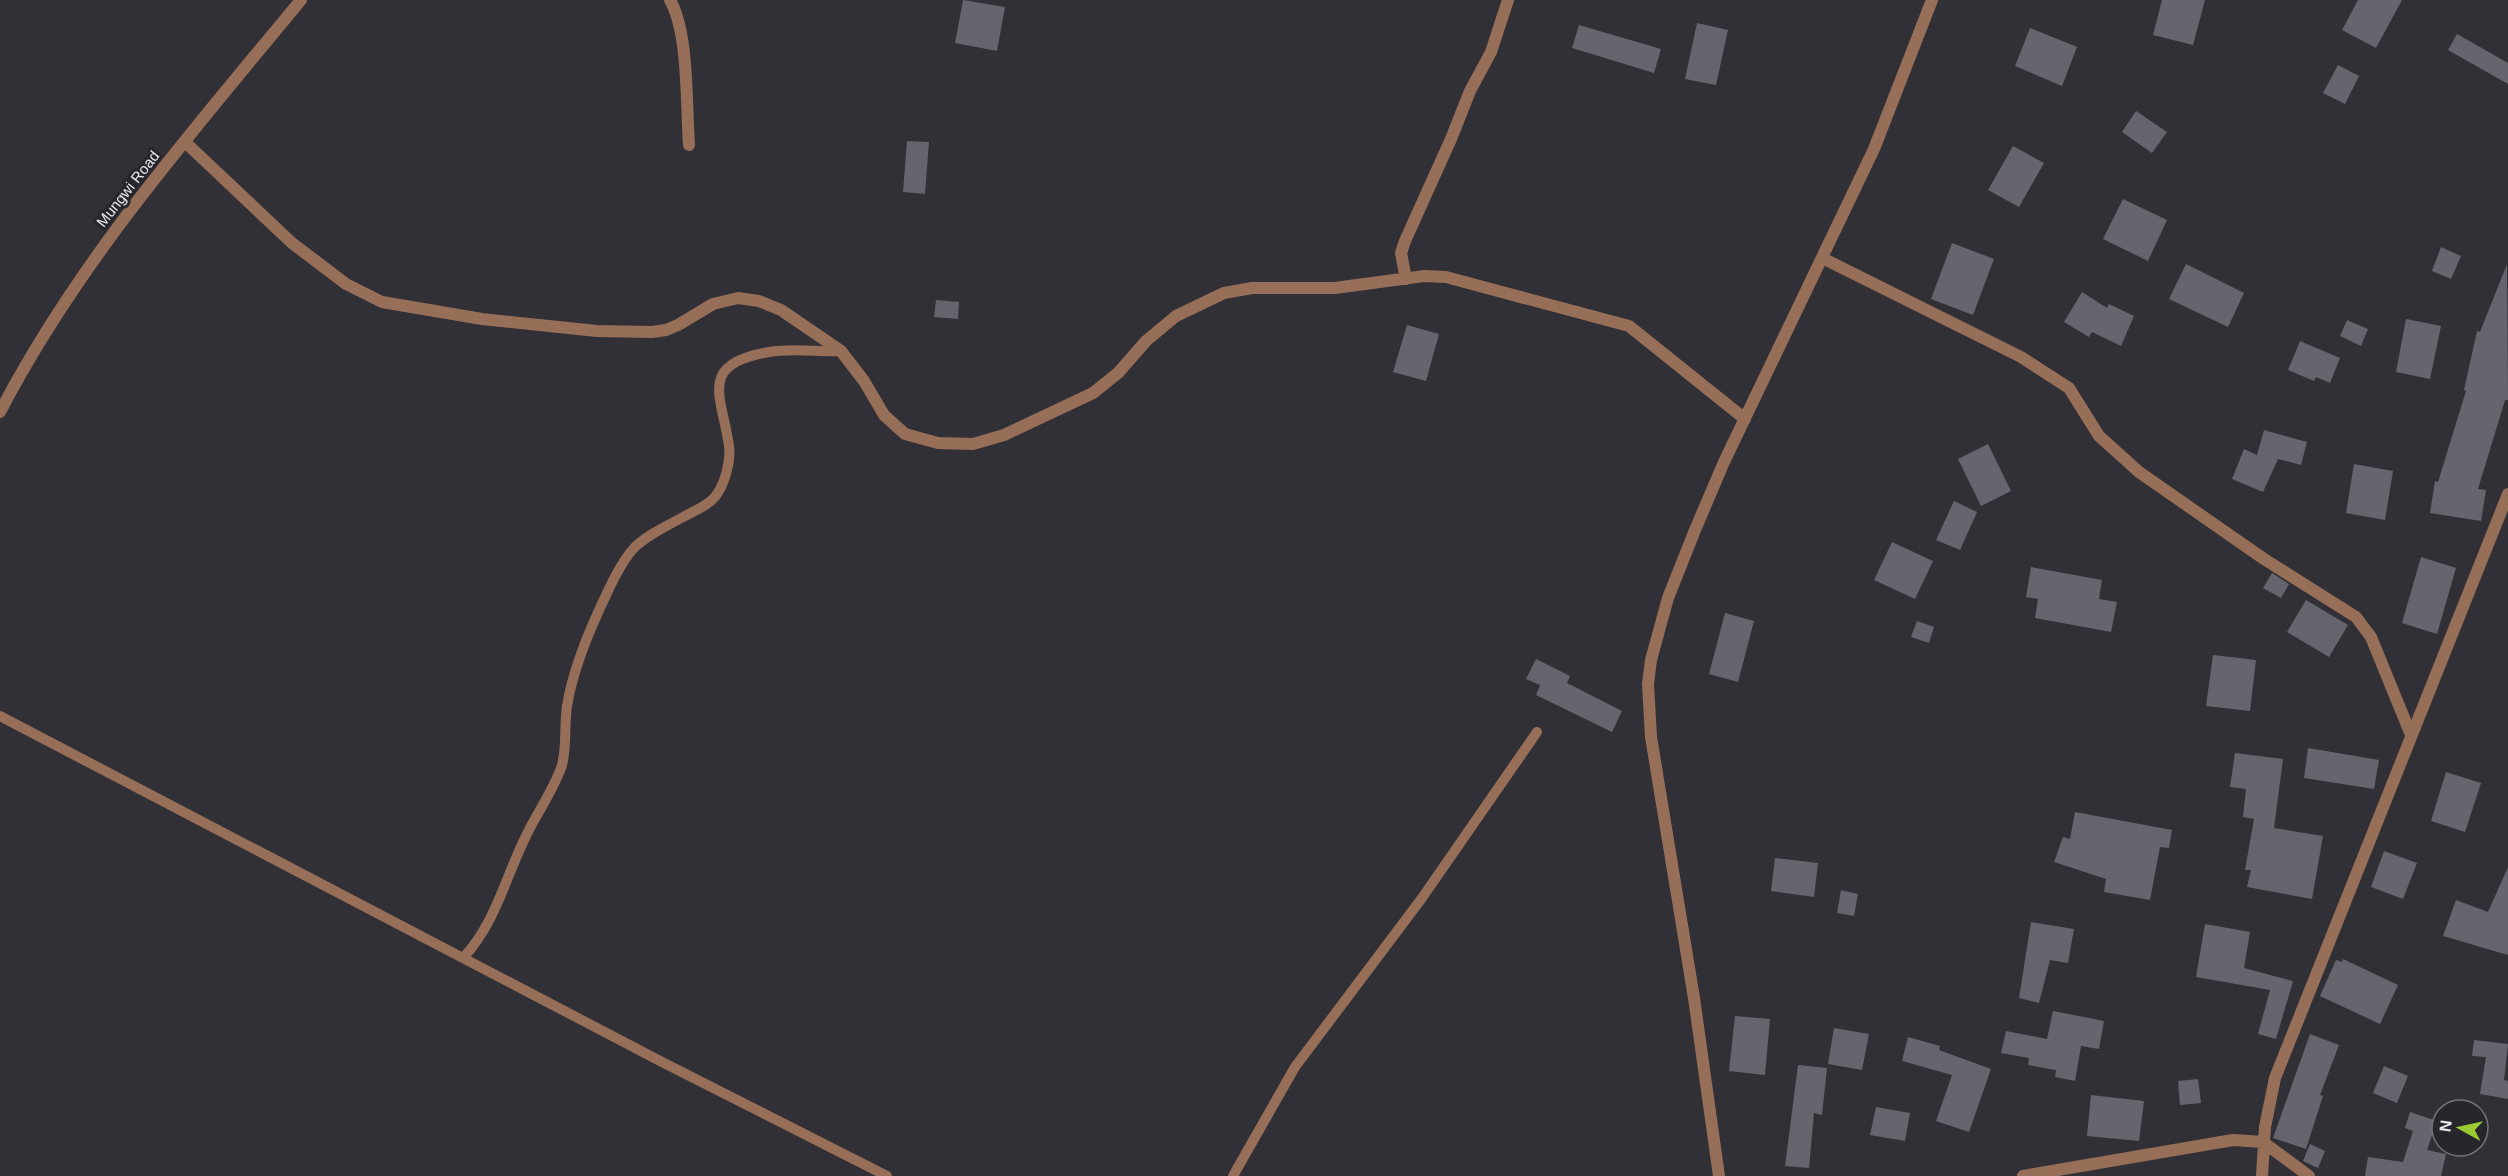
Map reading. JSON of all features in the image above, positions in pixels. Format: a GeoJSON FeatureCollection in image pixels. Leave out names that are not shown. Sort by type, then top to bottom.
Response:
{"type":"FeatureCollection","features":[{"type":"Feature","properties":{"kind":"street","name":"Mungwi Road"},"geometry":{"type":"LineString","coordinates":[[0,412],[51,320],[132,206],[301,0]]}},
{"type":"Feature","properties":{"kind":"street"},"geometry":{"type":"LineString","coordinates":[[670,0],[678,17],[683,52],[689,145]]}},
{"type":"Feature","properties":{"kind":"street"},"geometry":{"type":"LineString","coordinates":[[1406,279],[1401,253],[1405,241],[1470,91],[1491,52],[1508,0]]}},
{"type":"Feature","properties":{"kind":"street"},"geometry":{"type":"LineString","coordinates":[[1719,1176],[1694,998],[1655,766],[1648,684],[1656,639],[1668,598],[1720,472],[1883,128],[1932,0]]}},
{"type":"Feature","properties":{"kind":"street"},"geometry":{"type":"LineString","coordinates":[[185,142],[292,243],[346,284],[382,302],[482,319],[597,331],[652,332],[666,330],[714,304],[738,298],[759,301],[781,310],[841,351],[864,381],[884,415],[905,434],[938,443],[973,444],[1004,435],[1093,393],[1118,373],[1146,341],[1176,316],[1224,293],[1252,288],[1335,288],[1424,276],[1446,277],[1629,326],[1745,419]]}},
{"type":"Feature","properties":{"kind":"street"},"geometry":{"type":"LineString","coordinates":[[1822,258],[2021,357],[2069,388],[2099,436],[2139,472],[2264,559],[2356,617],[2371,637],[2411,735]]}},
{"type":"Feature","properties":{"kind":"street"},"geometry":{"type":"LineString","coordinates":[[2262,1176],[2263,1142],[2275,1078],[2508,494]]}},
{"type":"Feature","properties":{"kind":"street"},"geometry":{"type":"LineString","coordinates":[[2023,1176],[2233,1140],[2263,1142],[2309,1176]]}},
{"type":"Feature","properties":{"kind":"lane"},"geometry":{"type":"LineString","coordinates":[[463,958],[482,935],[524,839],[561,766],[566,747],[564,730],[567,704],[582,656],[609,590],[633,549],[717,495],[730,448],[720,410],[718,390],[720,376],[741,359],[770,352],[841,351]]}},
{"type":"Feature","properties":{"kind":"lane"},"geometry":{"type":"LineString","coordinates":[[0,716],[887,1176]]}},
{"type":"Feature","properties":{"kind":"lane"},"geometry":{"type":"LineString","coordinates":[[1233,1176],[1295,1067],[1422,898],[1537,732]]}},
{"type":"Feature","properties":{"kind":"building"},"geometry":{"type":"Polygon","coordinates":[[[963,0],[1005,7],[997,51],[955,43],[963,0]]]}},
{"type":"Feature","properties":{"kind":"building"},"geometry":{"type":"Polygon","coordinates":[[[2162,0],[2205,0],[2193,45],[2153,35],[2162,0]]]}},
{"type":"Feature","properties":{"kind":"building"},"geometry":{"type":"Polygon","coordinates":[[[2358,0],[2402,0],[2376,48],[2342,30],[2358,0]]]}},
{"type":"Feature","properties":{"kind":"building"},"geometry":{"type":"Polygon","coordinates":[[[1697,23],[1728,30],[1716,85],[1685,79],[1697,23]]]}},
{"type":"Feature","properties":{"kind":"building"},"geometry":{"type":"Polygon","coordinates":[[[1579,25],[1661,49],[1654,73],[1572,48],[1579,25]]]}},
{"type":"Feature","properties":{"kind":"building"},"geometry":{"type":"Polygon","coordinates":[[[2030,28],[2077,47],[2062,86],[2015,66],[2030,28]]]}},
{"type":"Feature","properties":{"kind":"building"},"geometry":{"type":"Polygon","coordinates":[[[2457,34],[2508,63],[2508,84],[2448,50],[2457,34]]]}},
{"type":"Feature","properties":{"kind":"building"},"geometry":{"type":"Polygon","coordinates":[[[2338,65],[2359,76],[2345,104],[2323,93],[2338,65]]]}},
{"type":"Feature","properties":{"kind":"building"},"geometry":{"type":"Polygon","coordinates":[[[2136,111],[2167,132],[2152,153],[2122,132],[2136,111]]]}},
{"type":"Feature","properties":{"kind":"building"},"geometry":{"type":"Polygon","coordinates":[[[907,141],[929,142],[925,194],[903,192],[907,141]]]}},
{"type":"Feature","properties":{"kind":"building"},"geometry":{"type":"Polygon","coordinates":[[[2013,146],[2044,163],[2019,207],[1988,190],[2013,146]]]}},
{"type":"Feature","properties":{"kind":"building"},"geometry":{"type":"Polygon","coordinates":[[[2123,199],[2167,220],[2148,261],[2103,239],[2123,199]]]}},
{"type":"Feature","properties":{"kind":"building"},"geometry":{"type":"Polygon","coordinates":[[[1952,243],[1994,259],[1973,315],[1931,299],[1952,243]]]}},
{"type":"Feature","properties":{"kind":"building"},"geometry":{"type":"Polygon","coordinates":[[[2441,247],[2461,256],[2451,279],[2432,271],[2441,247]]]}},
{"type":"Feature","properties":{"kind":"building"},"geometry":{"type":"Polygon","coordinates":[[[2186,264],[2244,293],[2228,327],[2169,299],[2186,264]]]}},
{"type":"Feature","properties":{"kind":"building"},"geometry":{"type":"Polygon","coordinates":[[[2507,264],[2508,400],[2505,400],[2478,489],[2486,490],[2481,521],[2430,513],[2435,481],[2438,482],[2466,391],[2464,390],[2477,331],[2480,332],[2507,264]]]}},
{"type":"Feature","properties":{"kind":"building"},"geometry":{"type":"Polygon","coordinates":[[[2082,292],[2107,308],[2109,304],[2134,316],[2121,346],[2092,332],[2089,337],[2064,322],[2082,292]]]}},
{"type":"Feature","properties":{"kind":"building"},"geometry":{"type":"Polygon","coordinates":[[[936,300],[959,302],[958,319],[934,317],[936,300]]]}},
{"type":"Feature","properties":{"kind":"building"},"geometry":{"type":"Polygon","coordinates":[[[2406,319],[2441,326],[2430,379],[2396,372],[2406,319]]]}},
{"type":"Feature","properties":{"kind":"building"},"geometry":{"type":"Polygon","coordinates":[[[2347,320],[2368,329],[2361,346],[2340,336],[2347,320]]]}},
{"type":"Feature","properties":{"kind":"building"},"geometry":{"type":"Polygon","coordinates":[[[1407,325],[1439,334],[1426,381],[1393,372],[1407,325]]]}},
{"type":"Feature","properties":{"kind":"building"},"geometry":{"type":"Polygon","coordinates":[[[2300,341],[2340,358],[2330,383],[2316,377],[2314,381],[2288,370],[2300,341]]]}},
{"type":"Feature","properties":{"kind":"building"},"geometry":{"type":"Polygon","coordinates":[[[2264,430],[2307,442],[2301,465],[2278,459],[2263,492],[2232,479],[2244,449],[2257,455],[2264,430]]]}},
{"type":"Feature","properties":{"kind":"building"},"geometry":{"type":"Polygon","coordinates":[[[1988,444],[2011,491],[1981,506],[1958,459],[1988,444]]]}},
{"type":"Feature","properties":{"kind":"building"},"geometry":{"type":"Polygon","coordinates":[[[2354,464],[2393,471],[2385,520],[2346,513],[2354,464]]]}},
{"type":"Feature","properties":{"kind":"building"},"geometry":{"type":"Polygon","coordinates":[[[1954,501],[1977,512],[1960,550],[1936,540],[1954,501]]]}},
{"type":"Feature","properties":{"kind":"building"},"geometry":{"type":"Polygon","coordinates":[[[1892,542],[1933,561],[1915,599],[1874,580],[1892,542]]]}},
{"type":"Feature","properties":{"kind":"building"},"geometry":{"type":"Polygon","coordinates":[[[2421,557],[2456,568],[2437,634],[2402,623],[2421,557]]]}},
{"type":"Feature","properties":{"kind":"building"},"geometry":{"type":"Polygon","coordinates":[[[2031,567],[2102,580],[2099,599],[2117,602],[2111,632],[2035,618],[2038,599],[2026,597],[2031,567]]]}},
{"type":"Feature","properties":{"kind":"building"},"geometry":{"type":"Polygon","coordinates":[[[2272,573],[2289,584],[2281,598],[2263,588],[2272,573]]]}},
{"type":"Feature","properties":{"kind":"building"},"geometry":{"type":"Polygon","coordinates":[[[2306,600],[2348,625],[2329,657],[2287,632],[2306,600]]]}},
{"type":"Feature","properties":{"kind":"building"},"geometry":{"type":"Polygon","coordinates":[[[1725,613],[1754,621],[1738,682],[1709,674],[1725,613]]]}},
{"type":"Feature","properties":{"kind":"building"},"geometry":{"type":"Polygon","coordinates":[[[1917,621],[1934,627],[1929,643],[1911,637],[1917,621]]]}},
{"type":"Feature","properties":{"kind":"building"},"geometry":{"type":"Polygon","coordinates":[[[2213,655],[2256,660],[2250,711],[2206,706],[2213,655]]]}},
{"type":"Feature","properties":{"kind":"building"},"geometry":{"type":"Polygon","coordinates":[[[1536,659],[1570,676],[1567,683],[1622,711],[1612,732],[1536,695],[1540,685],[1526,679],[1536,659]]]}},
{"type":"Feature","properties":{"kind":"building"},"geometry":{"type":"Polygon","coordinates":[[[2308,748],[2379,760],[2374,789],[2304,778],[2308,748]]]}},
{"type":"Feature","properties":{"kind":"building"},"geometry":{"type":"Polygon","coordinates":[[[2235,753],[2283,759],[2274,828],[2323,836],[2312,899],[2247,887],[2251,870],[2245,870],[2254,819],[2243,817],[2246,789],[2230,787],[2235,753]]]}},
{"type":"Feature","properties":{"kind":"building"},"geometry":{"type":"Polygon","coordinates":[[[2446,772],[2481,783],[2465,832],[2431,821],[2446,772]]]}},
{"type":"Feature","properties":{"kind":"building"},"geometry":{"type":"Polygon","coordinates":[[[2075,812],[2172,830],[2169,848],[2160,847],[2150,900],[2104,892],[2106,879],[2054,862],[2063,837],[2070,839],[2075,812]]]}},
{"type":"Feature","properties":{"kind":"building"},"geometry":{"type":"Polygon","coordinates":[[[2384,851],[2417,863],[2403,899],[2371,887],[2384,851]]]}},
{"type":"Feature","properties":{"kind":"building"},"geometry":{"type":"Polygon","coordinates":[[[1775,858],[1818,863],[1814,897],[1771,891],[1775,858]]]}},
{"type":"Feature","properties":{"kind":"building"},"geometry":{"type":"Polygon","coordinates":[[[2508,867],[2508,955],[2443,936],[2456,900],[2488,912],[2508,867]]]}},
{"type":"Feature","properties":{"kind":"building"},"geometry":{"type":"Polygon","coordinates":[[[1841,890],[1858,894],[1854,916],[1837,913],[1841,890]]]}},
{"type":"Feature","properties":{"kind":"building"},"geometry":{"type":"Polygon","coordinates":[[[2031,922],[2074,929],[2068,963],[2050,960],[2039,1003],[2019,998],[2031,922]]]}},
{"type":"Feature","properties":{"kind":"building"},"geometry":{"type":"Polygon","coordinates":[[[2205,924],[2250,932],[2244,968],[2293,981],[2276,1039],[2258,1034],[2270,990],[2196,977],[2205,924]]]}},
{"type":"Feature","properties":{"kind":"building"},"geometry":{"type":"Polygon","coordinates":[[[2343,959],[2398,985],[2380,1024],[2320,996],[2336,960],[2342,962],[2343,959]]]}},
{"type":"Feature","properties":{"kind":"building"},"geometry":{"type":"Polygon","coordinates":[[[2053,1011],[2104,1021],[2099,1049],[2081,1046],[2075,1081],[2055,1077],[2056,1070],[2028,1065],[2029,1058],[2001,1053],[2006,1031],[2047,1039],[2053,1011]]]}},
{"type":"Feature","properties":{"kind":"building"},"geometry":{"type":"Polygon","coordinates":[[[1735,1016],[1770,1019],[1765,1075],[1729,1071],[1735,1016]]]}},
{"type":"Feature","properties":{"kind":"building"},"geometry":{"type":"Polygon","coordinates":[[[1834,1028],[1869,1034],[1862,1070],[1828,1064],[1834,1028]]]}},
{"type":"Feature","properties":{"kind":"building"},"geometry":{"type":"Polygon","coordinates":[[[2310,1034],[2339,1045],[2320,1095],[2323,1096],[2306,1149],[2273,1138],[2310,1034]]]}},
{"type":"Feature","properties":{"kind":"building"},"geometry":{"type":"Polygon","coordinates":[[[1908,1037],[1940,1046],[1939,1050],[1991,1069],[1969,1132],[1936,1121],[1952,1075],[1902,1061],[1908,1037]]]}},
{"type":"Feature","properties":{"kind":"building"},"geometry":{"type":"Polygon","coordinates":[[[2474,1040],[2508,1044],[2504,1080],[2508,1081],[2508,1099],[2480,1094],[2486,1057],[2472,1056],[2474,1040]]]}},
{"type":"Feature","properties":{"kind":"building"},"geometry":{"type":"Polygon","coordinates":[[[1798,1065],[1827,1068],[1822,1115],[1814,1113],[1809,1168],[1785,1166],[1798,1065]]]}},
{"type":"Feature","properties":{"kind":"building"},"geometry":{"type":"Polygon","coordinates":[[[2384,1066],[2408,1076],[2397,1103],[2373,1093],[2384,1066]]]}},
{"type":"Feature","properties":{"kind":"building"},"geometry":{"type":"Polygon","coordinates":[[[2198,1079],[2201,1103],[2180,1105],[2178,1081],[2198,1079]]]}},
{"type":"Feature","properties":{"kind":"building"},"geometry":{"type":"Polygon","coordinates":[[[2091,1095],[2144,1101],[2139,1141],[2087,1136],[2091,1095]]]}},
{"type":"Feature","properties":{"kind":"building"},"geometry":{"type":"Polygon","coordinates":[[[1876,1107],[1910,1113],[1905,1141],[1870,1135],[1876,1107]]]}},
{"type":"Feature","properties":{"kind":"building"},"geometry":{"type":"Polygon","coordinates":[[[2410,1112],[2430,1119],[2430,1141],[2427,1150],[2430,1151],[2430,1158],[2445,1158],[2441,1176],[2365,1176],[2368,1157],[2403,1162],[2413,1131],[2405,1128],[2410,1112]]]}},
{"type":"Feature","properties":{"kind":"building"},"geometry":{"type":"Polygon","coordinates":[[[2310,1144],[2325,1151],[2318,1168],[2303,1161],[2310,1144]]]}}]}
